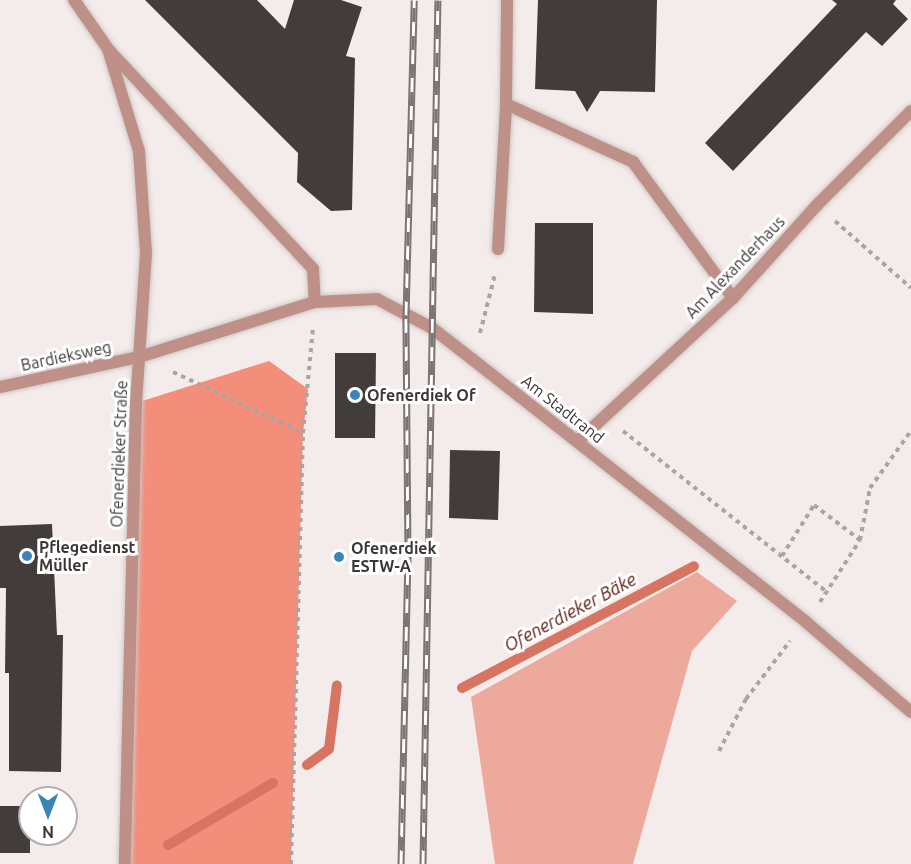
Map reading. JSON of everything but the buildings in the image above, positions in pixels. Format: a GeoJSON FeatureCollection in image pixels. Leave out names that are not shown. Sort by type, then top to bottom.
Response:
{"type":"FeatureCollection","features":[{"type":"Feature","properties":{"kind":"street"},"geometry":{"type":"LineString","coordinates":[[74,0],[108,49],[313,269],[315,302]]}},
{"type":"Feature","properties":{"kind":"street"},"geometry":{"type":"LineString","coordinates":[[498,249],[506,104],[507,0]]}},
{"type":"Feature","properties":{"kind":"street","name":"Ofenerdieker Straße"},"geometry":{"type":"LineString","coordinates":[[108,49],[139,151],[146,253],[139,357],[125,864]]}},
{"type":"Feature","properties":{"kind":"street"},"geometry":{"type":"LineString","coordinates":[[506,104],[633,162],[733,298]]}},
{"type":"Feature","properties":{"kind":"street","name":"Am Alexanderhaus"},"geometry":{"type":"LineString","coordinates":[[578,441],[733,298],[817,205],[911,111]]}},
{"type":"Feature","properties":{"kind":"street","name":"Am Stadtrand"},"geometry":{"type":"LineString","coordinates":[[139,357],[315,302],[377,299],[432,328],[806,622],[911,712]]}},
{"type":"Feature","properties":{"kind":"street","name":"Bardieksweg"},"geometry":{"type":"LineString","coordinates":[[0,387],[139,357]]}},
{"type":"Feature","properties":{"kind":"path"},"geometry":{"type":"LineString","coordinates":[[817,205],[911,288]]}},
{"type":"Feature","properties":{"kind":"path"},"geometry":{"type":"LineString","coordinates":[[481,332],[491,301],[498,249]]}},
{"type":"Feature","properties":{"kind":"path"},"geometry":{"type":"LineString","coordinates":[[291,864],[303,433],[315,302]]}},
{"type":"Feature","properties":{"kind":"path"},"geometry":{"type":"LineString","coordinates":[[139,357],[303,433]]}},
{"type":"Feature","properties":{"kind":"path"},"geometry":{"type":"LineString","coordinates":[[603,416],[827,592]]}},
{"type":"Feature","properties":{"kind":"path"},"geometry":{"type":"LineString","coordinates":[[833,585],[860,540],[870,488],[911,431]]}},
{"type":"Feature","properties":{"kind":"path"},"geometry":{"type":"LineString","coordinates":[[782,556],[814,505],[860,540]]}},
{"type":"Feature","properties":{"kind":"path"},"geometry":{"type":"LineString","coordinates":[[718,751],[746,699],[806,622]]}},
{"type":"Feature","properties":{"kind":"shaded area"},"geometry":{"type":"Polygon","coordinates":[[[269,361],[308,389],[303,433],[291,864],[125,864],[136,403],[269,361]]]}},
{"type":"Feature","properties":{"kind":"shaded area"},"geometry":{"type":"Polygon","coordinates":[[[697,572],[737,601],[692,651],[633,864],[495,864],[471,697],[697,572]]]}},
{"type":"Feature","properties":{"kind":"waterway","name":"Ofenerdieker Bäke"},"geometry":{"type":"LineString","coordinates":[[462,688],[694,566]]}},
{"type":"Feature","properties":{"kind":"waterway","name":"Ofenerdieker Bäke"},"geometry":{"type":"LineString","coordinates":[[307,765],[329,749],[337,685]]}},
{"type":"Feature","properties":{"kind":"waterway","name":"Ofenerdieker Bäke"},"geometry":{"type":"LineString","coordinates":[[168,845],[273,783]]}},
{"type":"Feature","properties":{"kind":"railway"},"geometry":{"type":"LineString","coordinates":[[401,864],[408,556],[406,315],[414,0]]}},
{"type":"Feature","properties":{"kind":"railway"},"geometry":{"type":"LineString","coordinates":[[423,864],[438,0]]}},
{"type":"Feature","properties":{"kind":"place","name":"Ofenerdiek Of"},"geometry":{"type":"Point","coordinates":[355,395]}},
{"type":"Feature","properties":{"kind":"place","name":"Pflegedienst Müller"},"geometry":{"type":"Point","coordinates":[27,556]}},
{"type":"Feature","properties":{"kind":"place","name":"Ofenerdiek ESTW-A"},"geometry":{"type":"Point","coordinates":[339,557]}}]}
